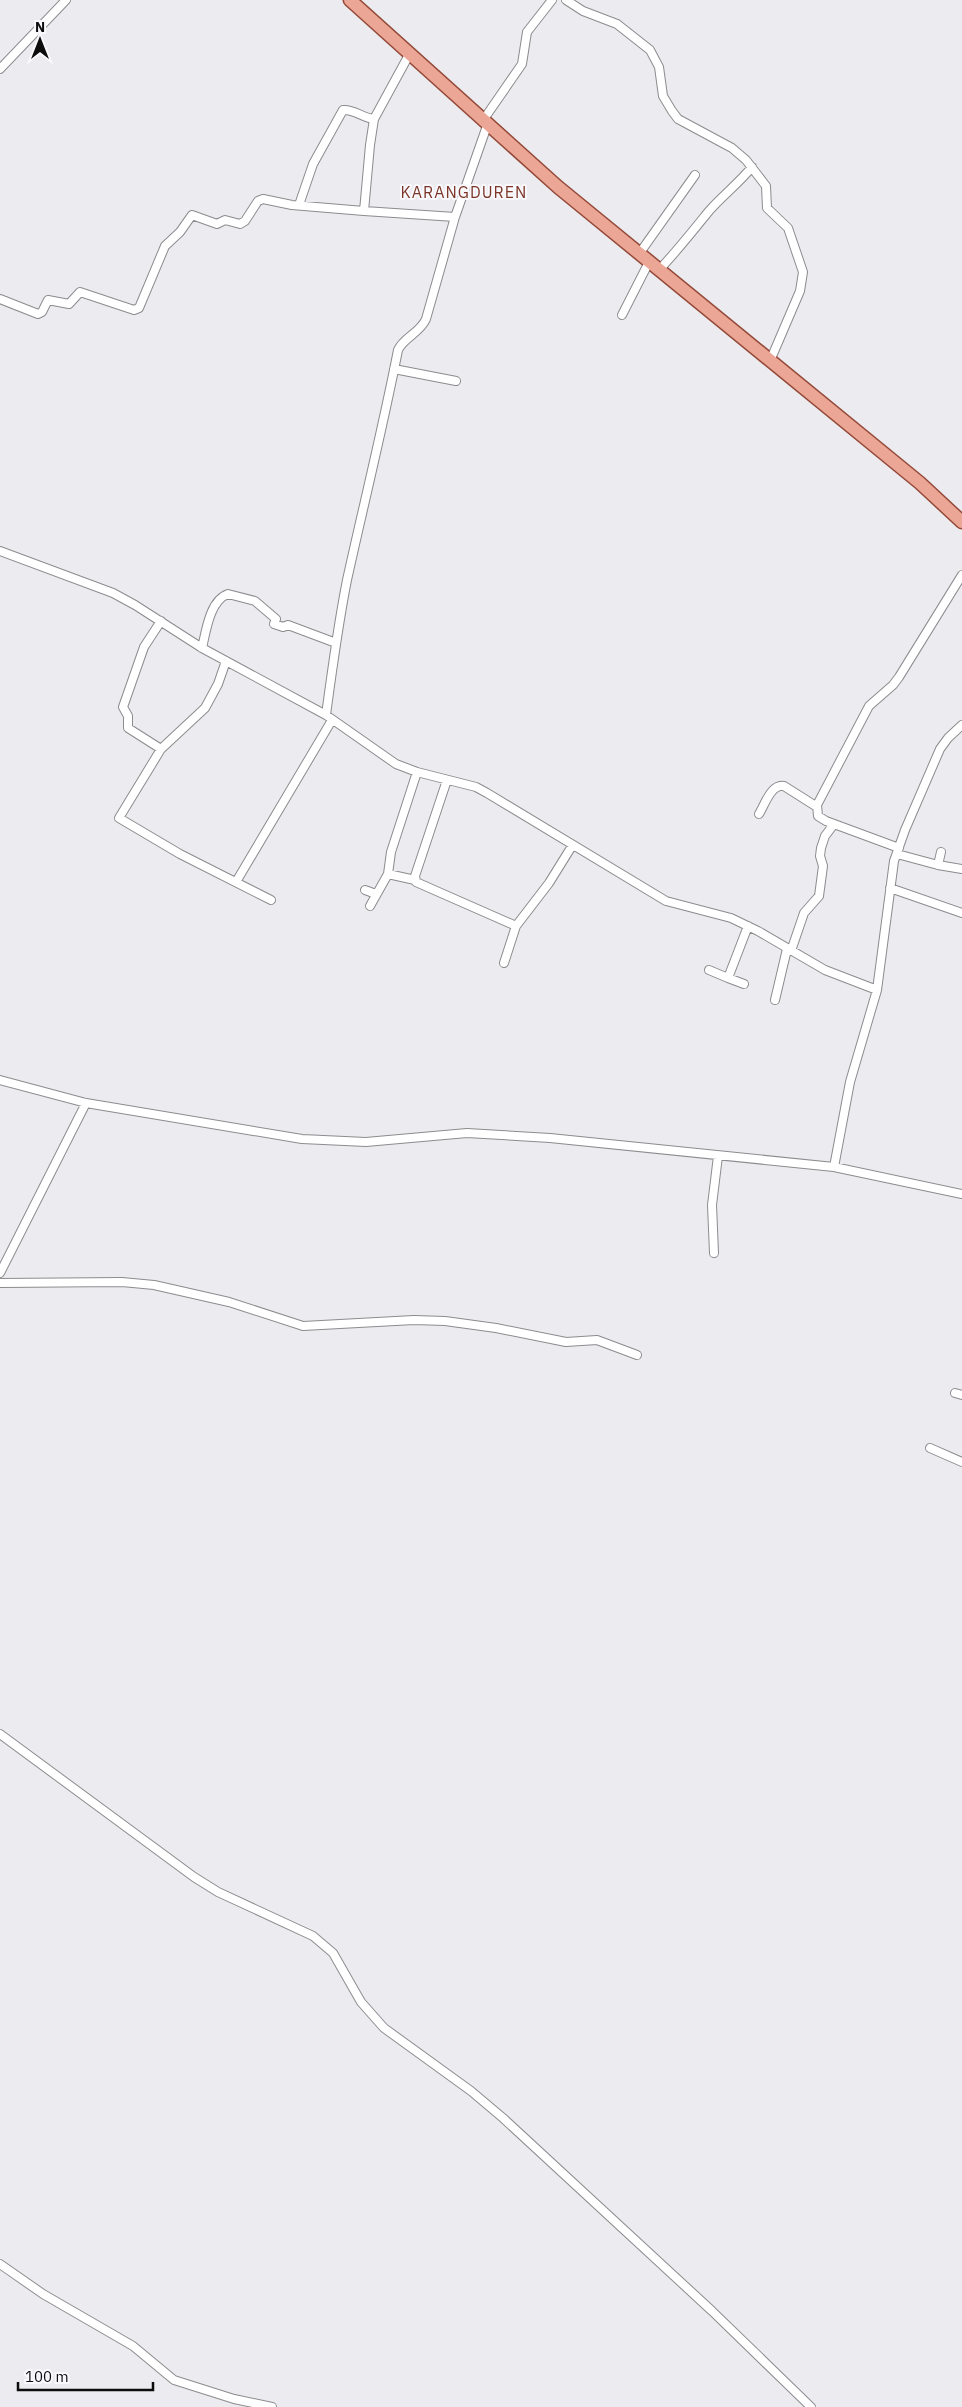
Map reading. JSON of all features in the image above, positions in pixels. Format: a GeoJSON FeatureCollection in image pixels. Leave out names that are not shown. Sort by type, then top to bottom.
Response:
{"type":"FeatureCollection","features":[{"type":"Feature","properties":{"kind":"main road"},"geometry":{"type":"LineString","coordinates":[[350,0],[558,187],[920,483],[962,522]]}},
{"type":"Feature","properties":{"kind":"street"},"geometry":{"type":"LineString","coordinates":[[0,69],[66,0]]}},
{"type":"Feature","properties":{"kind":"street"},"geometry":{"type":"LineString","coordinates":[[566,0],[583,11],[618,24],[640,41],[656,59],[663,96],[678,119],[732,148],[749,171],[766,186],[767,208],[781,220],[793,238],[803,272],[800,291],[770,361]]}},
{"type":"Feature","properties":{"kind":"street"},"geometry":{"type":"LineString","coordinates":[[236,882],[329,717],[336,643],[347,582],[369,491],[378,438],[400,346],[416,333],[426,320],[455,217],[486,121],[522,64],[527,32],[551,2]]}},
{"type":"Feature","properties":{"kind":"street"},"geometry":{"type":"LineString","coordinates":[[364,211],[374,119],[410,53]]}},
{"type":"Feature","properties":{"kind":"street"},"geometry":{"type":"LineString","coordinates":[[299,205],[313,164],[343,110],[349,110],[364,118],[374,119]]}},
{"type":"Feature","properties":{"kind":"street"},"geometry":{"type":"LineString","coordinates":[[649,262],[689,238],[719,201],[749,171]]}},
{"type":"Feature","properties":{"kind":"street"},"geometry":{"type":"LineString","coordinates":[[622,315],[695,175]]}},
{"type":"Feature","properties":{"kind":"street"},"geometry":{"type":"LineString","coordinates":[[0,298],[38,314],[42,312],[48,300],[69,304],[77,293],[80,292],[134,310],[139,308],[165,246],[180,232],[192,215],[217,224],[224,220],[240,224],[245,221],[260,200],[364,211],[455,217]]}},
{"type":"Feature","properties":{"kind":"street"},"geometry":{"type":"LineString","coordinates":[[394,369],[456,382]]}},
{"type":"Feature","properties":{"kind":"street"},"geometry":{"type":"LineString","coordinates":[[0,551],[113,593],[162,621],[202,648],[329,717],[384,758],[417,772],[487,793],[522,812],[572,846],[666,901],[731,918],[825,970],[877,990]]}},
{"type":"Feature","properties":{"kind":"street"},"geometry":{"type":"LineString","coordinates":[[962,575],[896,681],[869,706],[817,806],[819,818],[898,851],[938,865],[962,869]]}},
{"type":"Feature","properties":{"kind":"street"},"geometry":{"type":"LineString","coordinates":[[202,648],[212,613],[219,600],[228,594],[255,601],[276,619],[274,624],[282,627],[288,625],[336,643]]}},
{"type":"Feature","properties":{"kind":"street"},"geometry":{"type":"LineString","coordinates":[[161,749],[128,728],[128,716],[123,707],[144,647],[162,621]]}},
{"type":"Feature","properties":{"kind":"street"},"geometry":{"type":"LineString","coordinates":[[226,660],[218,684],[204,708],[161,749],[119,818],[180,854],[271,900]]}},
{"type":"Feature","properties":{"kind":"street"},"geometry":{"type":"LineString","coordinates":[[834,1167],[850,1082],[877,990],[890,888],[898,851],[940,749],[962,724]]}},
{"type":"Feature","properties":{"kind":"street"},"geometry":{"type":"LineString","coordinates":[[370,906],[388,874],[391,852],[417,772]]}},
{"type":"Feature","properties":{"kind":"street"},"geometry":{"type":"LineString","coordinates":[[415,880],[447,780]]}},
{"type":"Feature","properties":{"kind":"street"},"geometry":{"type":"LineString","coordinates":[[759,814],[774,789],[779,786],[784,786],[817,806]]}},
{"type":"Feature","properties":{"kind":"street"},"geometry":{"type":"LineString","coordinates":[[775,1000],[789,950],[804,912],[819,896],[823,866],[820,856],[821,848],[825,836],[834,824]]}},
{"type":"Feature","properties":{"kind":"street"},"geometry":{"type":"LineString","coordinates":[[504,963],[516,926],[549,883],[572,846]]}},
{"type":"Feature","properties":{"kind":"street"},"geometry":{"type":"LineString","coordinates":[[938,865],[941,852]]}},
{"type":"Feature","properties":{"kind":"street"},"geometry":{"type":"LineString","coordinates":[[388,874],[415,880],[516,926]]}},
{"type":"Feature","properties":{"kind":"street"},"geometry":{"type":"LineString","coordinates":[[890,888],[962,913]]}},
{"type":"Feature","properties":{"kind":"street"},"geometry":{"type":"LineString","coordinates":[[365,890],[376,894]]}},
{"type":"Feature","properties":{"kind":"street"},"geometry":{"type":"LineString","coordinates":[[728,978],[748,926]]}},
{"type":"Feature","properties":{"kind":"street"},"geometry":{"type":"LineString","coordinates":[[709,970],[744,984]]}},
{"type":"Feature","properties":{"kind":"street"},"geometry":{"type":"LineString","coordinates":[[0,1080],[86,1103],[302,1140],[362,1142],[476,1133],[596,1142],[834,1167],[962,1194]]}},
{"type":"Feature","properties":{"kind":"street"},"geometry":{"type":"LineString","coordinates":[[0,1273],[86,1103]]}},
{"type":"Feature","properties":{"kind":"street"},"geometry":{"type":"LineString","coordinates":[[714,1253],[712,1205],[718,1156]]}},
{"type":"Feature","properties":{"kind":"street"},"geometry":{"type":"LineString","coordinates":[[0,1283],[122,1282],[154,1285],[229,1302],[303,1326],[414,1320],[444,1321],[496,1328],[566,1342],[597,1340],[637,1355]]}},
{"type":"Feature","properties":{"kind":"street"},"geometry":{"type":"LineString","coordinates":[[930,1448],[962,1462]]}},
{"type":"Feature","properties":{"kind":"street"},"geometry":{"type":"LineString","coordinates":[[0,1734],[194,1877],[218,1892],[313,1936],[326,1944],[361,2002],[384,2028],[471,2090],[504,2118],[607,2216],[712,2311],[811,2407]]}},
{"type":"Feature","properties":{"kind":"street"},"geometry":{"type":"LineString","coordinates":[[0,2264],[42,2294],[133,2346],[174,2380],[234,2399],[272,2407]]}},
{"type":"Feature","properties":{"kind":"district","name":"KARANGDUREN"},"geometry":{"type":"Point","coordinates":[464,192]}}]}
